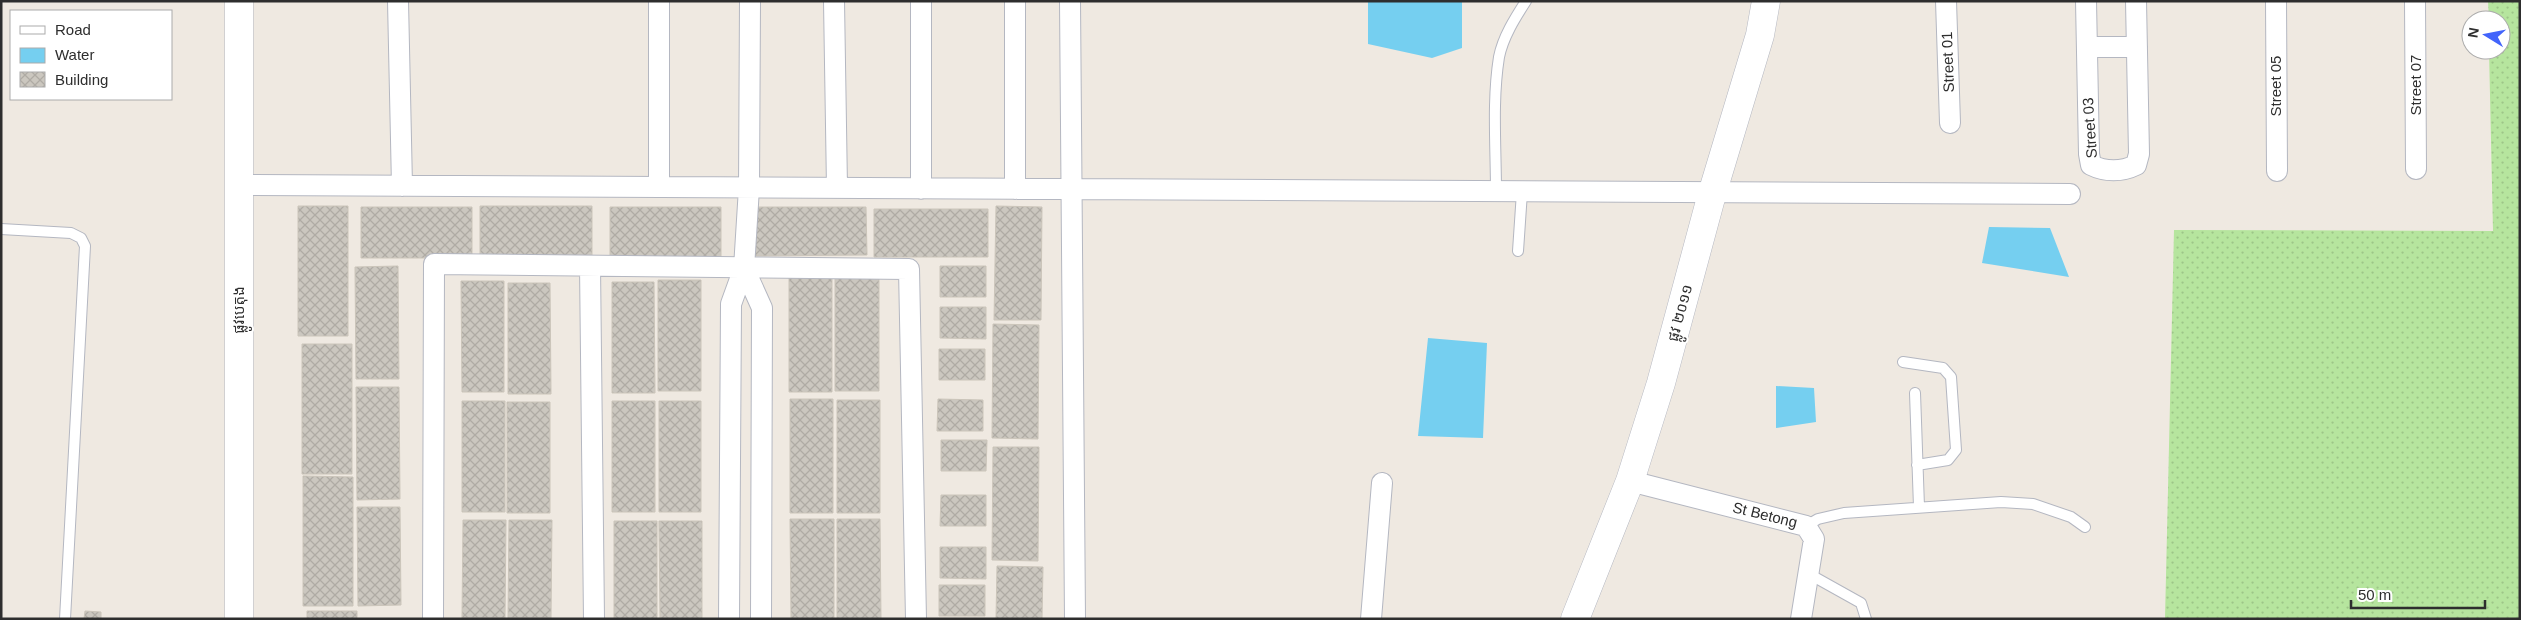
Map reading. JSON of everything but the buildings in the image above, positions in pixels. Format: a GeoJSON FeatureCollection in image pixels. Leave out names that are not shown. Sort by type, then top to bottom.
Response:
{"type":"FeatureCollection","features":[{"type":"Feature","properties":{"kind":"main road","name":"ផ្លូវបេតុង"},"geometry":{"type":"LineString","coordinates":[[239,619],[240,1]]}},
{"type":"Feature","properties":{"kind":"main road","name":"ផ្លូវ ២០១១"},"geometry":{"type":"LineString","coordinates":[[1575,619],[1630,481],[1661,383],[1712,194],[1760,34],[1766,1]]}},
{"type":"Feature","properties":{"kind":"street"},"geometry":{"type":"LineString","coordinates":[[398,1],[402,186]]}},
{"type":"Feature","properties":{"kind":"street"},"geometry":{"type":"LineString","coordinates":[[659,1],[659,187]]}},
{"type":"Feature","properties":{"kind":"street"},"geometry":{"type":"LineString","coordinates":[[729,619],[731,304],[744,268],[749,188],[750,1]]}},
{"type":"Feature","properties":{"kind":"street"},"geometry":{"type":"LineString","coordinates":[[834,1],[838,188]]}},
{"type":"Feature","properties":{"kind":"street"},"geometry":{"type":"LineString","coordinates":[[921,1],[921,189]]}},
{"type":"Feature","properties":{"kind":"street"},"geometry":{"type":"LineString","coordinates":[[1015,1],[1016,189]]}},
{"type":"Feature","properties":{"kind":"street"},"geometry":{"type":"LineString","coordinates":[[1070,1],[1075,619]]}},
{"type":"Feature","properties":{"kind":"street","name":"Street 01"},"geometry":{"type":"LineString","coordinates":[[1946,1],[1950,123]]}},
{"type":"Feature","properties":{"kind":"street","name":"Street 03"},"geometry":{"type":"LineString","coordinates":[[2086,1],[2089,154],[2091,165],[2101,170],[2127,170],[2136,165],[2139,154],[2136,1]]}},
{"type":"Feature","properties":{"kind":"street","name":"Street 05"},"geometry":{"type":"LineString","coordinates":[[2276,1],[2277,171]]}},
{"type":"Feature","properties":{"kind":"street","name":"Street 07"},"geometry":{"type":"LineString","coordinates":[[2415,1],[2416,169]]}},
{"type":"Feature","properties":{"kind":"street"},"geometry":{"type":"LineString","coordinates":[[2087,47],[2137,47]]}},
{"type":"Feature","properties":{"kind":"street"},"geometry":{"type":"LineString","coordinates":[[239,185],[1712,194],[2070,194]]}},
{"type":"Feature","properties":{"kind":"street"},"geometry":{"type":"LineString","coordinates":[[433,619],[434,264],[909,269],[916,619]]}},
{"type":"Feature","properties":{"kind":"street"},"geometry":{"type":"LineString","coordinates":[[590,266],[594,619]]}},
{"type":"Feature","properties":{"kind":"street"},"geometry":{"type":"LineString","coordinates":[[744,268],[762,308],[761,619]]}},
{"type":"Feature","properties":{"kind":"street","name":"St Betong"},"geometry":{"type":"LineString","coordinates":[[1630,481],[1806,526],[1814,539],[1801,619]]}},
{"type":"Feature","properties":{"kind":"street"},"geometry":{"type":"LineString","coordinates":[[1371,619],[1382,483]]}},
{"type":"Feature","properties":{"kind":"lane"},"geometry":{"type":"LineString","coordinates":[[1496,192],[1495,102],[1500,55],[1511,25],[1526,1]]}},
{"type":"Feature","properties":{"kind":"lane"},"geometry":{"type":"LineString","coordinates":[[1518,251],[1522,192]]}},
{"type":"Feature","properties":{"kind":"lane"},"geometry":{"type":"LineString","coordinates":[[1,229],[71,233],[81,238],[85,246],[65,619]]}},
{"type":"Feature","properties":{"kind":"lane"},"geometry":{"type":"LineString","coordinates":[[1904,362],[1943,368],[1951,377],[1956,450],[1948,460],[1918,465]]}},
{"type":"Feature","properties":{"kind":"lane"},"geometry":{"type":"LineString","coordinates":[[1915,393],[1919,507]]}},
{"type":"Feature","properties":{"kind":"lane"},"geometry":{"type":"LineString","coordinates":[[1806,526],[1818,518],[1844,512],[2001,502],[2033,504],[2071,517],[2085,527]]}},
{"type":"Feature","properties":{"kind":"lane"},"geometry":{"type":"LineString","coordinates":[[1809,574],[1861,603],[1866,619]]}},
{"type":"Feature","properties":{"kind":"green space"},"geometry":{"type":"Polygon","coordinates":[[[2488,1],[2520,1],[2520,619],[2165,619],[2174,230],[2493,231],[2489,60],[2511,60],[2511,10],[2488,10],[2488,1]]]}},
{"type":"Feature","properties":{"kind":"water"},"geometry":{"type":"Polygon","coordinates":[[[1368,1],[1462,1],[1462,48],[1432,58],[1368,44],[1368,1]]]}},
{"type":"Feature","properties":{"kind":"water"},"geometry":{"type":"Polygon","coordinates":[[[1989,227],[2050,228],[2069,277],[1982,263],[1989,227]]]}},
{"type":"Feature","properties":{"kind":"water"},"geometry":{"type":"Polygon","coordinates":[[[1428,338],[1487,343],[1483,438],[1418,436],[1428,338]]]}},
{"type":"Feature","properties":{"kind":"water"},"geometry":{"type":"Polygon","coordinates":[[[1776,386],[1814,388],[1816,422],[1776,428],[1776,386]]]}}]}
